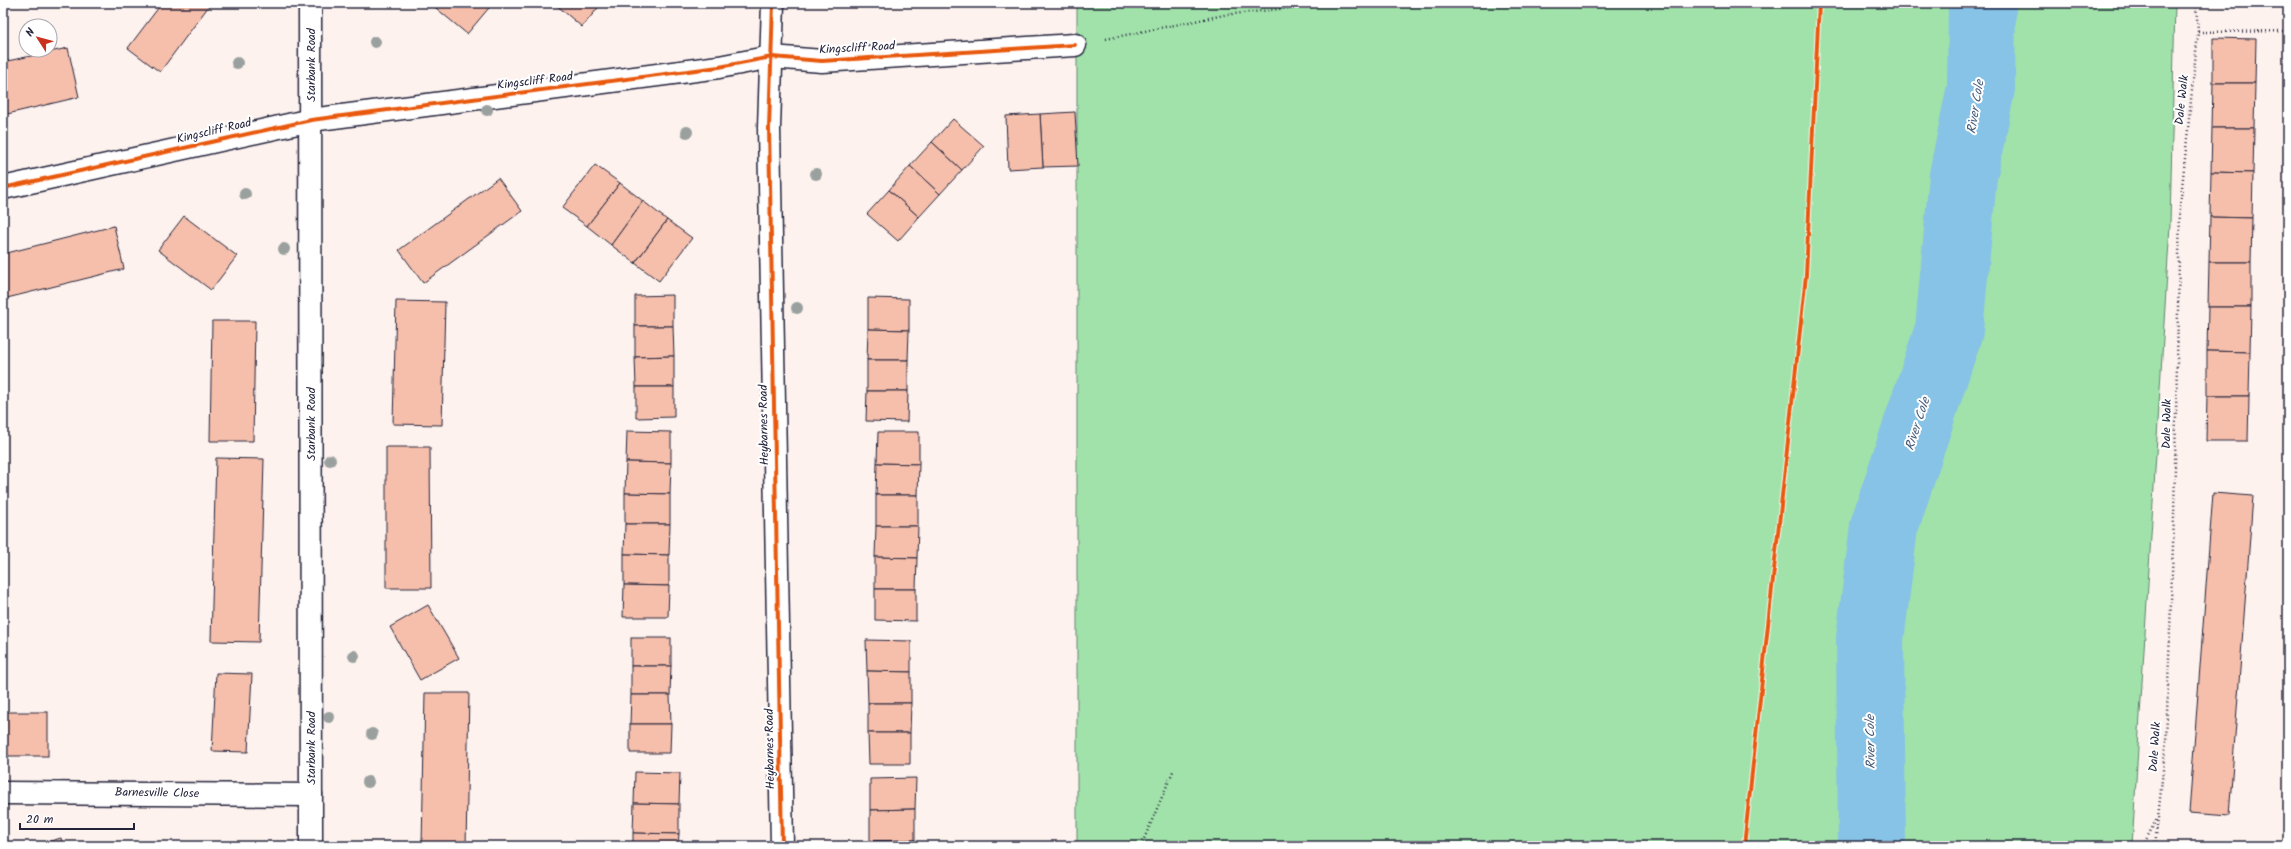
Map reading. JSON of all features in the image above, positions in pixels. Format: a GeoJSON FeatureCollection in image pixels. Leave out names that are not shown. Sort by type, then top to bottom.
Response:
{"type":"FeatureCollection","features":[{"type":"Feature","properties":{"kind":"street","name":"Starbank Road"},"geometry":{"type":"LineString","coordinates":[[310,3],[311,846]]}},
{"type":"Feature","properties":{"kind":"street","name":"Heybarnes Road"},"geometry":{"type":"LineString","coordinates":[[773,3],[769,136],[782,846]]}},
{"type":"Feature","properties":{"kind":"street","name":"Kingscliff Road"},"geometry":{"type":"LineString","coordinates":[[3,188],[311,120],[719,67],[772,57],[822,61],[1076,45]]}},
{"type":"Feature","properties":{"kind":"street","name":"Barnesville Close"},"geometry":{"type":"LineString","coordinates":[[3,793],[311,794]]}},
{"type":"Feature","properties":{"kind":"path"},"geometry":{"type":"LineString","coordinates":[[1076,45],[1224,15],[1336,3]]}},
{"type":"Feature","properties":{"kind":"path"},"geometry":{"type":"LineString","coordinates":[[2198,32],[2288,31]]}},
{"type":"Feature","properties":{"kind":"path"},"geometry":{"type":"LineString","coordinates":[[1141,846],[1174,769]]}},
{"type":"Feature","properties":{"kind":"path"},"geometry":{"type":"LineString","coordinates":[[2143,846],[2159,815]]}},
{"type":"Feature","properties":{"kind":"green space"},"geometry":{"type":"Polygon","coordinates":[[[1077,3],[2175,3],[2170,225],[2132,846],[1077,846],[1077,3]]]}},
{"type":"Feature","properties":{"kind":"building"},"geometry":{"type":"Polygon","coordinates":[[[162,3],[211,3],[160,72],[128,48],[162,3]]]}},
{"type":"Feature","properties":{"kind":"building"},"geometry":{"type":"Polygon","coordinates":[[[430,3],[493,3],[467,34],[430,3]]]}},
{"type":"Feature","properties":{"kind":"building"},"geometry":{"type":"Polygon","coordinates":[[[554,3],[602,3],[582,27],[554,3]]]}},
{"type":"Feature","properties":{"kind":"building"},"geometry":{"type":"Polygon","coordinates":[[[2213,38],[2256,39],[2255,83],[2213,83],[2213,38]]]}},
{"type":"Feature","properties":{"kind":"building"},"geometry":{"type":"Polygon","coordinates":[[[68,48],[79,97],[3,115],[3,62],[22,58],[58,58],[58,50],[68,48]]]}},
{"type":"Feature","properties":{"kind":"building"},"geometry":{"type":"Polygon","coordinates":[[[2213,83],[2255,83],[2254,128],[2212,128],[2213,83]]]}},
{"type":"Feature","properties":{"kind":"building"},"geometry":{"type":"Polygon","coordinates":[[[1075,112],[1078,166],[1043,167],[1040,114],[1075,112]]]}},
{"type":"Feature","properties":{"kind":"building"},"geometry":{"type":"Polygon","coordinates":[[[1040,114],[1043,167],[1008,169],[1006,116],[1040,114]]]}},
{"type":"Feature","properties":{"kind":"building"},"geometry":{"type":"Polygon","coordinates":[[[953,119],[984,146],[962,170],[932,142],[953,119]]]}},
{"type":"Feature","properties":{"kind":"building"},"geometry":{"type":"Polygon","coordinates":[[[2212,128],[2254,128],[2253,173],[2211,172],[2212,128]]]}},
{"type":"Feature","properties":{"kind":"building"},"geometry":{"type":"Polygon","coordinates":[[[932,142],[962,170],[940,194],[910,166],[932,142]]]}},
{"type":"Feature","properties":{"kind":"building"},"geometry":{"type":"Polygon","coordinates":[[[595,165],[620,183],[587,226],[562,208],[595,165]]]}},
{"type":"Feature","properties":{"kind":"building"},"geometry":{"type":"Polygon","coordinates":[[[910,166],[940,194],[919,217],[889,190],[910,166]]]}},
{"type":"Feature","properties":{"kind":"building"},"geometry":{"type":"Polygon","coordinates":[[[2211,172],[2253,173],[2252,218],[2210,217],[2211,172]]]}},
{"type":"Feature","properties":{"kind":"building"},"geometry":{"type":"Polygon","coordinates":[[[498,178],[522,211],[423,283],[399,250],[498,178]]]}},
{"type":"Feature","properties":{"kind":"building"},"geometry":{"type":"Polygon","coordinates":[[[620,183],[643,201],[611,245],[587,226],[620,183]]]}},
{"type":"Feature","properties":{"kind":"building"},"geometry":{"type":"Polygon","coordinates":[[[889,190],[919,217],[898,241],[867,214],[889,190]]]}},
{"type":"Feature","properties":{"kind":"building"},"geometry":{"type":"Polygon","coordinates":[[[643,201],[667,220],[635,263],[611,245],[643,201]]]}},
{"type":"Feature","properties":{"kind":"building"},"geometry":{"type":"Polygon","coordinates":[[[184,216],[237,256],[211,290],[158,250],[184,216]]]}},
{"type":"Feature","properties":{"kind":"building"},"geometry":{"type":"Polygon","coordinates":[[[2210,217],[2252,218],[2251,262],[2209,262],[2210,217]]]}},
{"type":"Feature","properties":{"kind":"building"},"geometry":{"type":"Polygon","coordinates":[[[667,220],[692,238],[659,281],[635,263],[667,220]]]}},
{"type":"Feature","properties":{"kind":"building"},"geometry":{"type":"Polygon","coordinates":[[[114,226],[124,269],[3,299],[3,254],[114,226]]]}},
{"type":"Feature","properties":{"kind":"building"},"geometry":{"type":"Polygon","coordinates":[[[2209,262],[2251,262],[2251,307],[2208,307],[2209,262]]]}},
{"type":"Feature","properties":{"kind":"building"},"geometry":{"type":"Polygon","coordinates":[[[673,295],[673,326],[635,326],[635,296],[673,295]]]}},
{"type":"Feature","properties":{"kind":"building"},"geometry":{"type":"Polygon","coordinates":[[[868,298],[909,299],[909,330],[868,329],[868,298]]]}},
{"type":"Feature","properties":{"kind":"building"},"geometry":{"type":"Polygon","coordinates":[[[396,301],[445,302],[442,425],[393,424],[396,301]]]}},
{"type":"Feature","properties":{"kind":"building"},"geometry":{"type":"Polygon","coordinates":[[[2208,307],[2251,307],[2250,352],[2207,351],[2208,307]]]}},
{"type":"Feature","properties":{"kind":"building"},"geometry":{"type":"Polygon","coordinates":[[[212,321],[255,321],[253,441],[210,441],[212,321]]]}},
{"type":"Feature","properties":{"kind":"building"},"geometry":{"type":"Polygon","coordinates":[[[635,326],[673,326],[674,356],[635,357],[635,326]]]}},
{"type":"Feature","properties":{"kind":"building"},"geometry":{"type":"Polygon","coordinates":[[[868,329],[909,330],[908,360],[867,360],[868,329]]]}},
{"type":"Feature","properties":{"kind":"building"},"geometry":{"type":"Polygon","coordinates":[[[2207,351],[2250,352],[2249,396],[2207,396],[2207,351]]]}},
{"type":"Feature","properties":{"kind":"building"},"geometry":{"type":"Polygon","coordinates":[[[674,356],[674,387],[636,387],[635,357],[674,356]]]}},
{"type":"Feature","properties":{"kind":"building"},"geometry":{"type":"Polygon","coordinates":[[[867,360],[908,360],[908,391],[867,391],[867,360]]]}},
{"type":"Feature","properties":{"kind":"building"},"geometry":{"type":"Polygon","coordinates":[[[636,387],[674,387],[674,417],[636,418],[636,387]]]}},
{"type":"Feature","properties":{"kind":"building"},"geometry":{"type":"Polygon","coordinates":[[[867,391],[908,391],[907,422],[866,421],[867,391]]]}},
{"type":"Feature","properties":{"kind":"building"},"geometry":{"type":"Polygon","coordinates":[[[2207,396],[2249,396],[2248,441],[2206,441],[2207,396]]]}},
{"type":"Feature","properties":{"kind":"building"},"geometry":{"type":"Polygon","coordinates":[[[627,431],[671,432],[671,463],[626,462],[627,431]]]}},
{"type":"Feature","properties":{"kind":"building"},"geometry":{"type":"Polygon","coordinates":[[[878,432],[919,432],[919,464],[877,463],[878,432]]]}},
{"type":"Feature","properties":{"kind":"building"},"geometry":{"type":"Polygon","coordinates":[[[386,447],[430,447],[431,588],[386,588],[386,447]]]}},
{"type":"Feature","properties":{"kind":"building"},"geometry":{"type":"Polygon","coordinates":[[[216,458],[264,459],[259,642],[211,641],[216,458]]]}},
{"type":"Feature","properties":{"kind":"building"},"geometry":{"type":"Polygon","coordinates":[[[626,462],[671,463],[670,494],[625,493],[626,462]]]}},
{"type":"Feature","properties":{"kind":"building"},"geometry":{"type":"Polygon","coordinates":[[[877,463],[919,464],[918,495],[876,495],[877,463]]]}},
{"type":"Feature","properties":{"kind":"building"},"geometry":{"type":"Polygon","coordinates":[[[625,493],[670,494],[670,524],[625,524],[625,493]]]}},
{"type":"Feature","properties":{"kind":"building"},"geometry":{"type":"Polygon","coordinates":[[[2213,493],[2253,496],[2229,816],[2189,813],[2213,493]]]}},
{"type":"Feature","properties":{"kind":"building"},"geometry":{"type":"Polygon","coordinates":[[[876,495],[918,495],[918,526],[876,526],[876,495]]]}},
{"type":"Feature","properties":{"kind":"building"},"geometry":{"type":"Polygon","coordinates":[[[625,524],[670,524],[669,555],[624,554],[625,524]]]}},
{"type":"Feature","properties":{"kind":"building"},"geometry":{"type":"Polygon","coordinates":[[[876,526],[918,526],[917,558],[875,557],[876,526]]]}},
{"type":"Feature","properties":{"kind":"building"},"geometry":{"type":"Polygon","coordinates":[[[624,554],[669,555],[669,586],[624,585],[624,554]]]}},
{"type":"Feature","properties":{"kind":"building"},"geometry":{"type":"Polygon","coordinates":[[[875,557],[917,558],[916,589],[875,589],[875,557]]]}},
{"type":"Feature","properties":{"kind":"building"},"geometry":{"type":"Polygon","coordinates":[[[624,585],[669,586],[668,617],[623,617],[624,585]]]}},
{"type":"Feature","properties":{"kind":"building"},"geometry":{"type":"Polygon","coordinates":[[[875,589],[916,589],[916,621],[875,620],[875,589]]]}},
{"type":"Feature","properties":{"kind":"building"},"geometry":{"type":"Polygon","coordinates":[[[428,605],[459,658],[420,680],[390,627],[428,605]]]}},
{"type":"Feature","properties":{"kind":"building"},"geometry":{"type":"Polygon","coordinates":[[[631,638],[671,638],[671,666],[631,666],[631,638]]]}},
{"type":"Feature","properties":{"kind":"building"},"geometry":{"type":"Polygon","coordinates":[[[866,640],[911,641],[911,672],[867,671],[866,640]]]}},
{"type":"Feature","properties":{"kind":"building"},"geometry":{"type":"Polygon","coordinates":[[[631,666],[671,666],[670,695],[631,695],[631,666]]]}},
{"type":"Feature","properties":{"kind":"building"},"geometry":{"type":"Polygon","coordinates":[[[867,671],[911,672],[911,703],[868,703],[867,671]]]}},
{"type":"Feature","properties":{"kind":"building"},"geometry":{"type":"Polygon","coordinates":[[[216,673],[252,674],[248,752],[212,751],[216,673]]]}},
{"type":"Feature","properties":{"kind":"building"},"geometry":{"type":"Polygon","coordinates":[[[425,693],[469,693],[466,846],[422,846],[425,693]]]}},
{"type":"Feature","properties":{"kind":"building"},"geometry":{"type":"Polygon","coordinates":[[[631,695],[670,695],[671,724],[630,724],[631,695]]]}},
{"type":"Feature","properties":{"kind":"building"},"geometry":{"type":"Polygon","coordinates":[[[868,703],[911,703],[910,733],[868,733],[868,703]]]}},
{"type":"Feature","properties":{"kind":"building"},"geometry":{"type":"Polygon","coordinates":[[[3,712],[48,712],[48,756],[3,756],[3,712]]]}},
{"type":"Feature","properties":{"kind":"building"},"geometry":{"type":"Polygon","coordinates":[[[630,724],[671,724],[670,753],[630,753],[630,724]]]}},
{"type":"Feature","properties":{"kind":"building"},"geometry":{"type":"Polygon","coordinates":[[[868,733],[910,733],[910,764],[869,764],[868,733]]]}},
{"type":"Feature","properties":{"kind":"building"},"geometry":{"type":"Polygon","coordinates":[[[635,772],[680,773],[679,804],[634,803],[635,772]]]}},
{"type":"Feature","properties":{"kind":"building"},"geometry":{"type":"Polygon","coordinates":[[[916,778],[915,809],[870,810],[870,779],[916,778]]]}},
{"type":"Feature","properties":{"kind":"building"},"geometry":{"type":"Polygon","coordinates":[[[634,803],[679,804],[679,834],[633,833],[634,803]]]}},
{"type":"Feature","properties":{"kind":"building"},"geometry":{"type":"Polygon","coordinates":[[[915,809],[915,840],[870,841],[870,810],[915,809]]]}},
{"type":"Feature","properties":{"kind":"building"},"geometry":{"type":"Polygon","coordinates":[[[633,833],[679,834],[678,846],[633,846],[633,833]]]}},
{"type":"Feature","properties":{"kind":"building"},"geometry":{"type":"Polygon","coordinates":[[[61,838],[63,846],[34,846],[61,838]]]}},
{"type":"Feature","properties":{"kind":"building"},"geometry":{"type":"Polygon","coordinates":[[[915,840],[915,846],[870,846],[870,841],[915,840]]]}},
{"type":"Feature","properties":{"kind":"waterway","name":"River Cole"},"geometry":{"type":"LineString","coordinates":[[1872,846],[1870,639],[1884,527],[1949,330],[1963,176],[1981,88],[1982,3]]}},
{"type":"Feature","properties":{"kind":"cycle path"},"geometry":{"type":"LineString","coordinates":[[773,3],[769,128],[782,846]]}},
{"type":"Feature","properties":{"kind":"cycle path"},"geometry":{"type":"LineString","coordinates":[[1744,846],[1806,275],[1819,3]]}},
{"type":"Feature","properties":{"kind":"cycle path"},"geometry":{"type":"LineString","coordinates":[[3,188],[311,120],[719,67],[772,57],[822,61],[1075,45]]}}]}
